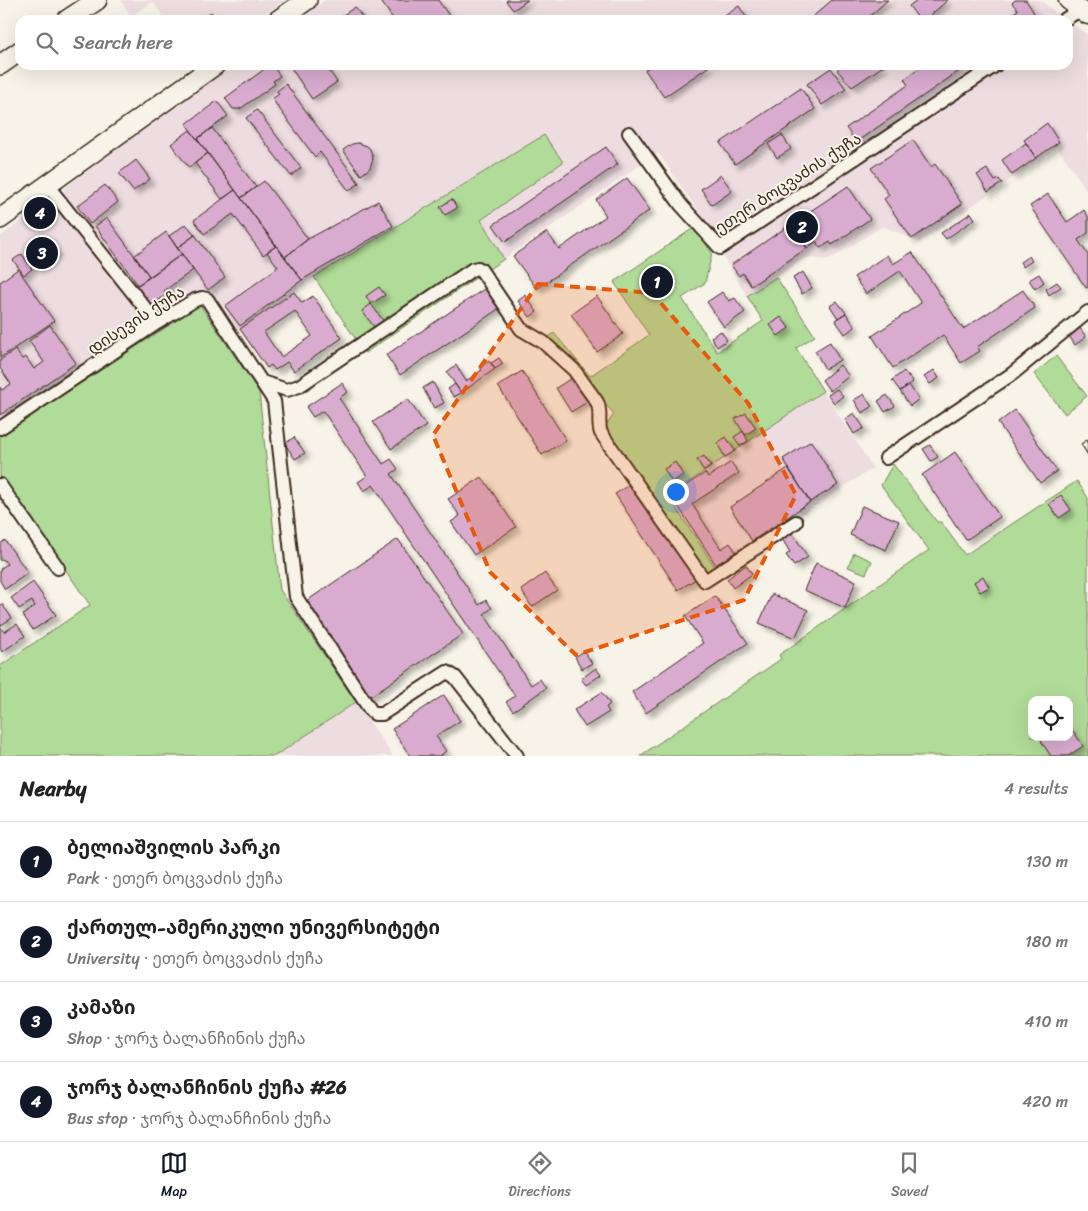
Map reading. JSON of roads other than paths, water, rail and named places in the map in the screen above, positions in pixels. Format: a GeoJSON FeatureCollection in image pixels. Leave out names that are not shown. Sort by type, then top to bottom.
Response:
{"type":"FeatureCollection","features":[{"type":"Feature","properties":{"kind":"main road"},"geometry":{"type":"LineString","coordinates":[[74,15],[97,0]]}},
{"type":"Feature","properties":{"kind":"main road"},"geometry":{"type":"LineString","coordinates":[[284,15],[300,3]]}},
{"type":"Feature","properties":{"kind":"main road"},"geometry":{"type":"LineString","coordinates":[[0,65],[15,55]]}},
{"type":"Feature","properties":{"kind":"main road"},"geometry":{"type":"LineString","coordinates":[[0,219],[208,70]]}},
{"type":"Feature","properties":{"kind":"street","name":"ეთერ ბოცვაძის ქუჩა"},"geometry":{"type":"LineString","coordinates":[[629,134],[681,205],[720,248],[988,70]]}},
{"type":"Feature","properties":{"kind":"street"},"geometry":{"type":"LineString","coordinates":[[47,185],[157,323]]}},
{"type":"Feature","properties":{"kind":"street"},"geometry":{"type":"LineString","coordinates":[[262,382],[287,390],[299,386],[473,269],[478,268],[521,329],[543,342],[574,370],[600,407],[599,423],[601,433],[705,581],[796,522]]}},
{"type":"Feature","properties":{"kind":"street","name":"დისევის ქუჩა"},"geometry":{"type":"LineString","coordinates":[[0,428],[157,323],[195,300],[202,298],[207,299],[262,382]]}},
{"type":"Feature","properties":{"kind":"street"},"geometry":{"type":"LineString","coordinates":[[886,458],[1012,374],[1088,312]]}},
{"type":"Feature","properties":{"kind":"street"},"geometry":{"type":"LineString","coordinates":[[262,382],[274,401],[296,597],[371,711],[375,714],[382,714],[447,672],[455,677],[517,756]]}},
{"type":"Feature","properties":{"kind":"street"},"geometry":{"type":"LineString","coordinates":[[0,485],[58,568]]}},
{"type":"Feature","properties":{"kind":"place","name":"ჯორჯ ბალანჩინის ქუჩა #26"},"geometry":{"type":"Point","coordinates":[40,213]}},
{"type":"Feature","properties":{"kind":"place","name":"ქართულ-ამერიკული უნივერსიტეტი"},"geometry":{"type":"Point","coordinates":[802,227]}},
{"type":"Feature","properties":{"kind":"place","name":"კამაზი"},"geometry":{"type":"Point","coordinates":[42,253]}},
{"type":"Feature","properties":{"kind":"place","name":"ბელიაშვილის პარკი"},"geometry":{"type":"Point","coordinates":[657,282]}}]}
